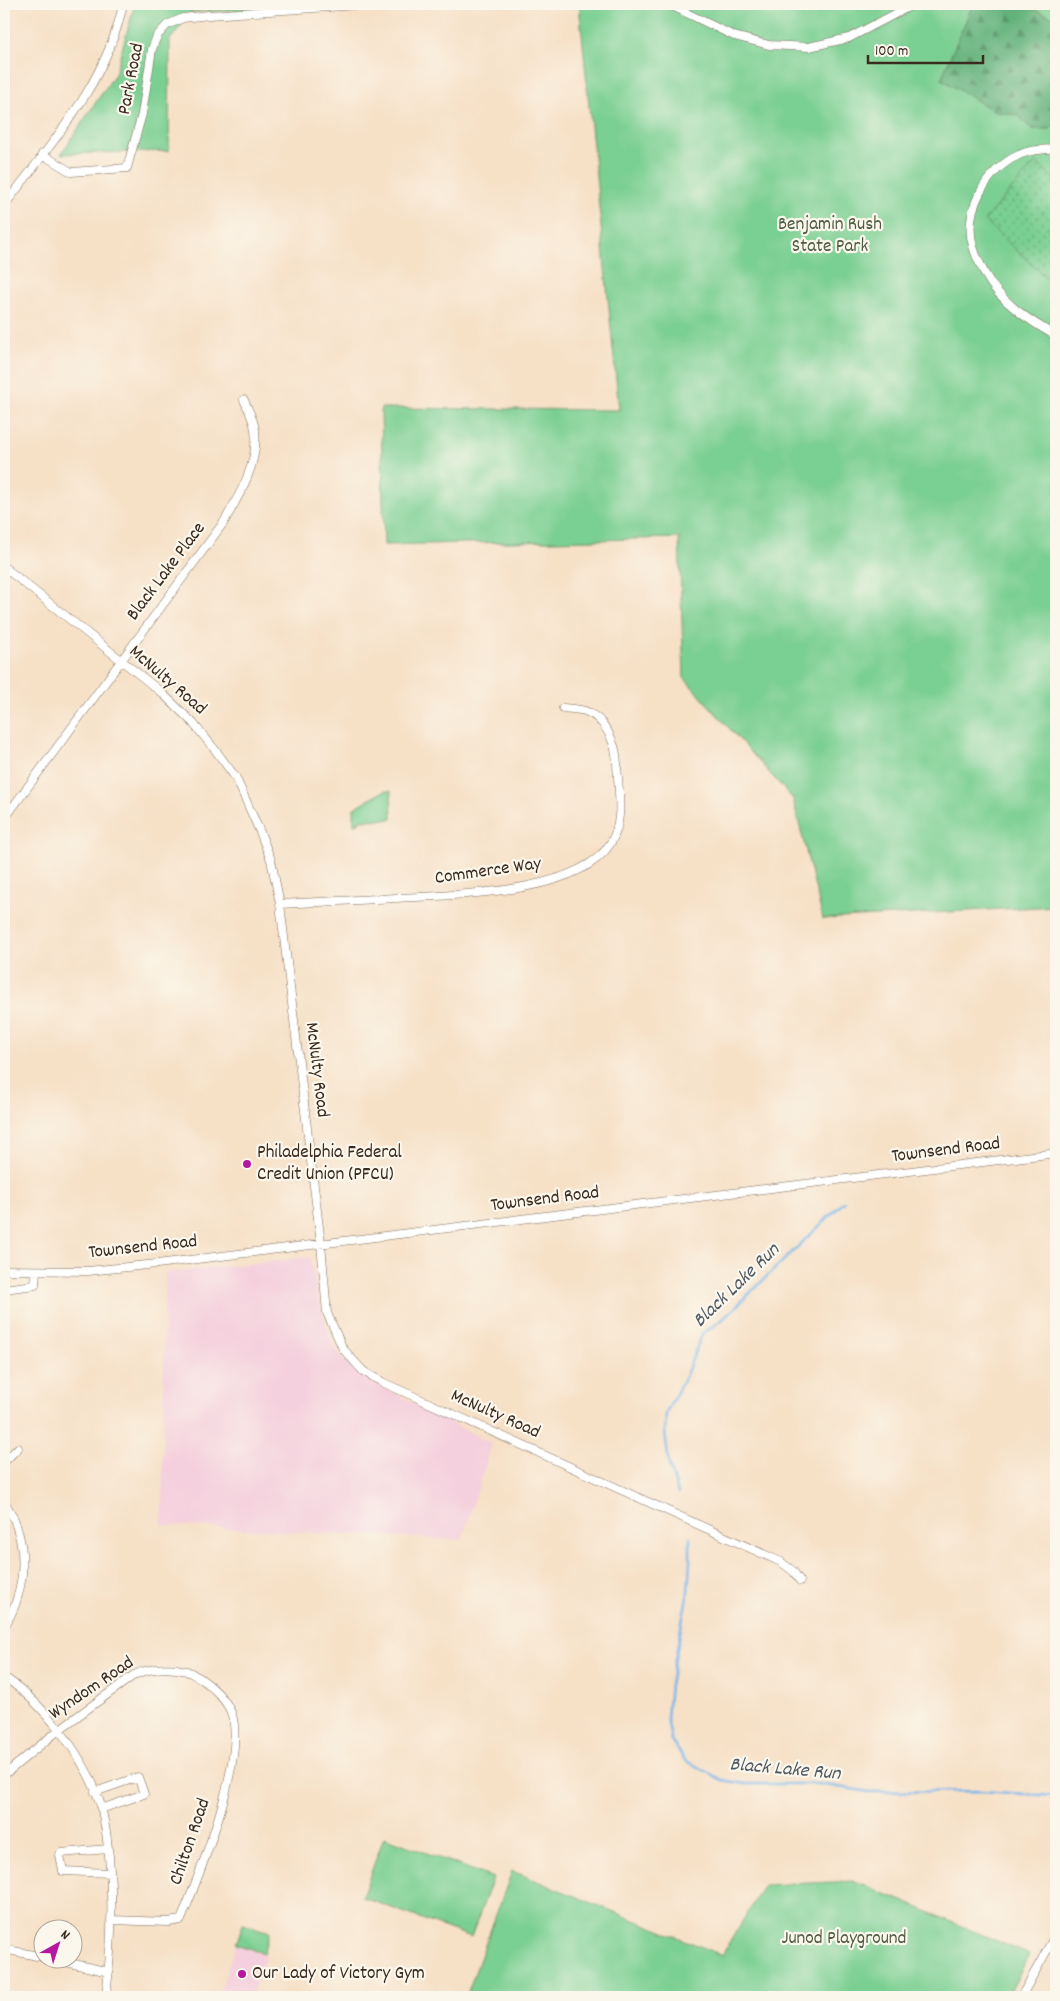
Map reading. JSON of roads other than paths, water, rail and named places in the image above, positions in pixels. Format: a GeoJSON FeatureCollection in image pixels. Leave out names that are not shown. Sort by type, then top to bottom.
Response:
{"type":"FeatureCollection","features":[{"type":"Feature","properties":{"kind":"street"},"geometry":{"type":"LineString","coordinates":[[4,206],[82,100],[99,72],[115,34],[123,4]]}},
{"type":"Feature","properties":{"kind":"street","name":"Park Road"},"geometry":{"type":"LineString","coordinates":[[42,154],[71,172],[128,168],[142,114],[152,49],[157,36],[167,25],[183,18],[209,15],[372,4]]}},
{"type":"Feature","properties":{"kind":"street"},"geometry":{"type":"LineString","coordinates":[[668,4],[734,36],[769,45],[809,47],[849,38],[914,4]]}},
{"type":"Feature","properties":{"kind":"street"},"geometry":{"type":"LineString","coordinates":[[1056,149],[1019,155],[997,170],[980,191],[971,221],[973,246],[986,276],[1009,304],[1035,324],[1056,336]]}},
{"type":"Feature","properties":{"kind":"street","name":"Black Lake Place"},"geometry":{"type":"LineString","coordinates":[[4,819],[224,522],[242,490],[254,458],[255,428],[244,400]]}},
{"type":"Feature","properties":{"kind":"street","name":"McNulty Road"},"geometry":{"type":"LineString","coordinates":[[4,567],[161,692],[193,722],[236,778],[248,804],[271,860],[280,904],[328,1313],[343,1349],[363,1371],[382,1382],[781,1562],[793,1571],[800,1580]]}},
{"type":"Feature","properties":{"kind":"street","name":"Commerce Way"},"geometry":{"type":"LineString","coordinates":[[280,904],[481,893],[537,884],[576,872],[599,858],[610,844],[619,824],[616,758],[609,734],[597,717],[585,711],[563,708]]}},
{"type":"Feature","properties":{"kind":"street","name":"Townsend Road"},"geometry":{"type":"LineString","coordinates":[[4,1270],[88,1271],[157,1264],[1056,1153]]}},
{"type":"Feature","properties":{"kind":"street"},"geometry":{"type":"LineString","coordinates":[[4,1289],[35,1285],[36,1271]]}},
{"type":"Feature","properties":{"kind":"street"},"geometry":{"type":"LineString","coordinates":[[4,1462],[18,1448]]}},
{"type":"Feature","properties":{"kind":"street"},"geometry":{"type":"LineString","coordinates":[[4,1501],[16,1524],[22,1550],[22,1578],[16,1604],[4,1627]]}},
{"type":"Feature","properties":{"kind":"street","name":"Wyndom Road"},"geometry":{"type":"LineString","coordinates":[[4,1775],[60,1729],[134,1675],[145,1670],[156,1668],[186,1671],[208,1683],[228,1706]]}},
{"type":"Feature","properties":{"kind":"street"},"geometry":{"type":"LineString","coordinates":[[4,1677],[26,1693],[60,1729],[96,1792],[101,1809],[110,1873],[111,1920],[106,1997]]}},
{"type":"Feature","properties":{"kind":"street","name":"Chilton Road"},"geometry":{"type":"LineString","coordinates":[[111,1920],[169,1922],[181,1920],[199,1877],[228,1785],[235,1732],[232,1714],[228,1706]]}},
{"type":"Feature","properties":{"kind":"street"},"geometry":{"type":"LineString","coordinates":[[96,1792],[138,1777],[144,1794],[101,1809]]}},
{"type":"Feature","properties":{"kind":"street"},"geometry":{"type":"LineString","coordinates":[[108,1850],[61,1853],[60,1856],[64,1872],[110,1873]]}},
{"type":"Feature","properties":{"kind":"street"},"geometry":{"type":"LineString","coordinates":[[1021,1997],[1056,1934]]}},
{"type":"Feature","properties":{"kind":"street"},"geometry":{"type":"LineString","coordinates":[[4,1949],[32,1955]]}},
{"type":"Feature","properties":{"kind":"street"},"geometry":{"type":"LineString","coordinates":[[82,1966],[109,1972]]}},
{"type":"Feature","properties":{"kind":"waterway","name":"Black Lake Run"},"geometry":{"type":"LineString","coordinates":[[678,1493],[669,1465],[665,1432],[666,1413],[686,1375],[702,1334],[722,1320],[844,1202]]}},
{"type":"Feature","properties":{"kind":"waterway","name":"Black Lake Run"},"geometry":{"type":"LineString","coordinates":[[690,1538],[688,1592],[670,1684],[667,1718],[671,1740],[685,1760],[722,1780],[745,1784],[819,1784],[870,1792],[981,1791],[1056,1796]]}},
{"type":"Feature","properties":{"kind":"place","name":"Philadelphia Federal Credit Union (PFCU)"},"geometry":{"type":"Point","coordinates":[247,1164]}},
{"type":"Feature","properties":{"kind":"place","name":"Our Lady of Victory Gym"},"geometry":{"type":"Point","coordinates":[242,1974]}},
{"type":"Feature","properties":{"kind":"park label","name":"Benjamin Rush State Park"},"geometry":{"type":"Point","coordinates":[830,236]}},
{"type":"Feature","properties":{"kind":"park label","name":"Junod Playground"},"geometry":{"type":"Point","coordinates":[844,1939]}}]}
